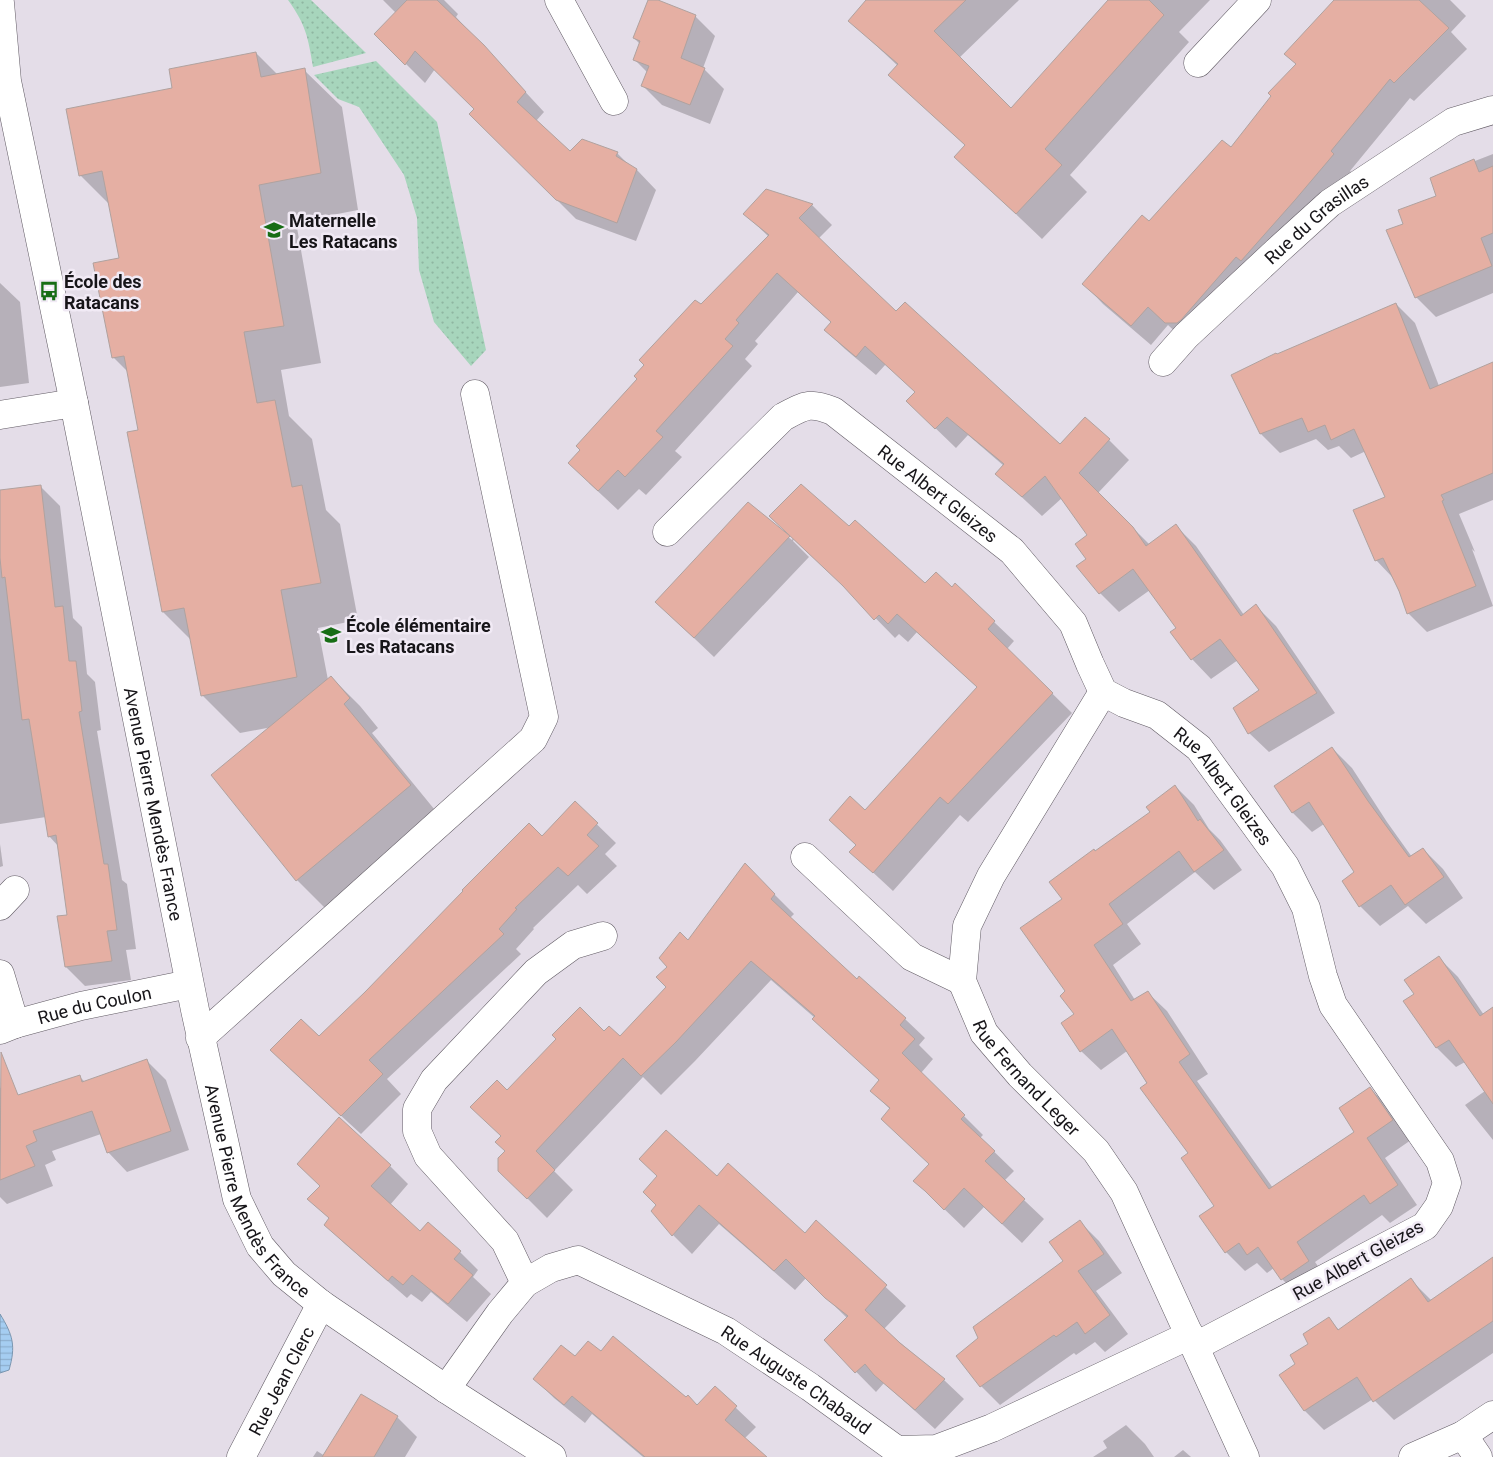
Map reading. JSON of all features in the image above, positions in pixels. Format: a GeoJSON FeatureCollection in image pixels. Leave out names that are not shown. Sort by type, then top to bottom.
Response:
{"type":"FeatureCollection","features":[{"type":"Feature","properties":{"kind":"street"},"geometry":{"type":"LineString","coordinates":[[559,0],[614,102]]}},
{"type":"Feature","properties":{"kind":"street"},"geometry":{"type":"LineString","coordinates":[[1198,63],[1257,0]]}},
{"type":"Feature","properties":{"kind":"street","name":"Avenue Pierre Mendès France"},"geometry":{"type":"LineString","coordinates":[[0,2],[7,80],[74,403],[200,1038],[237,1199],[260,1246],[284,1274],[321,1304],[446,1389],[552,1457]]}},
{"type":"Feature","properties":{"kind":"street","name":"Rue du Grasillas"},"geometry":{"type":"LineString","coordinates":[[1163,362],[1186,336],[1330,204],[1453,122],[1493,110]]}},
{"type":"Feature","properties":{"kind":"street"},"geometry":{"type":"LineString","coordinates":[[200,1038],[533,739],[544,717],[475,394]]}},
{"type":"Feature","properties":{"kind":"street"},"geometry":{"type":"LineString","coordinates":[[0,415],[74,403]]}},
{"type":"Feature","properties":{"kind":"street","name":"Rue Albert Gleizes"},"geometry":{"type":"LineString","coordinates":[[667,532],[783,417],[802,407],[816,405],[833,411],[1012,551],[1073,624],[1103,692],[1124,703],[1157,716],[1199,748],[1285,866],[1306,908],[1323,976],[1333,1005],[1440,1161],[1447,1183],[1439,1206],[1425,1226],[1193,1340]]}},
{"type":"Feature","properties":{"kind":"street","name":"Rue Fernand Leger"},"geometry":{"type":"LineString","coordinates":[[1103,692],[987,884],[967,926],[962,981],[984,1033],[1020,1075],[1096,1151],[1124,1192],[1245,1457]]}},
{"type":"Feature","properties":{"kind":"street"},"geometry":{"type":"LineString","coordinates":[[805,857],[912,957],[962,981]]}},
{"type":"Feature","properties":{"kind":"street"},"geometry":{"type":"LineString","coordinates":[[525,1283],[505,1241],[428,1156],[417,1131],[417,1109],[434,1080],[536,972],[573,946],[603,936]]}},
{"type":"Feature","properties":{"kind":"street"},"geometry":{"type":"LineString","coordinates":[[0,974],[7,1027]]}},
{"type":"Feature","properties":{"kind":"street","name":"Rue du Coulon"},"geometry":{"type":"LineString","coordinates":[[7,1027],[81,1006],[190,984]]}},
{"type":"Feature","properties":{"kind":"street","name":"Rue Auguste Chabaud"},"geometry":{"type":"LineString","coordinates":[[446,1389],[500,1313],[525,1283],[551,1268],[578,1260],[726,1331],[810,1387],[897,1450],[936,1449],[992,1428],[1193,1340]]}},
{"type":"Feature","properties":{"kind":"street","name":"Rue Jean Clerc"},"geometry":{"type":"LineString","coordinates":[[241,1457],[321,1304]]}},
{"type":"Feature","properties":{"kind":"street"},"geometry":{"type":"LineString","coordinates":[[1414,1457],[1463,1435],[1493,1415]]}},
{"type":"Feature","properties":{"kind":"street"},"geometry":{"type":"LineString","coordinates":[[1463,1435],[1478,1457]]}},
{"type":"Feature","properties":{"kind":"green space"},"geometry":{"type":"Polygon","coordinates":[[[288,0],[311,0],[366,53],[313,67],[310,47],[305,32],[299,17],[288,0]]]}},
{"type":"Feature","properties":{"kind":"green space"},"geometry":{"type":"Polygon","coordinates":[[[376,61],[437,122],[486,350],[471,366],[434,322],[419,270],[417,218],[404,175],[359,107],[338,99],[314,75],[376,61]]]}},
{"type":"Feature","properties":{"kind":"water"},"geometry":{"type":"Polygon","coordinates":[[[0,1314],[8,1328],[13,1347],[9,1370],[0,1373],[0,1314]]]}},
{"type":"Feature","properties":{"kind":"building"},"geometry":{"type":"Polygon","coordinates":[[[407,0],[437,0],[484,45],[526,92],[517,102],[570,151],[582,139],[618,152],[616,156],[637,169],[617,223],[556,200],[469,114],[474,109],[415,51],[405,65],[374,34],[407,0]]]}},
{"type":"Feature","properties":{"kind":"building"},"geometry":{"type":"Polygon","coordinates":[[[648,0],[658,0],[696,15],[681,58],[705,68],[690,105],[641,86],[649,66],[633,60],[640,41],[633,38],[648,0]]]}},
{"type":"Feature","properties":{"kind":"building"},"geometry":{"type":"Polygon","coordinates":[[[866,0],[966,0],[934,31],[1011,108],[1108,0],[1149,0],[1164,15],[1045,149],[1062,165],[1016,214],[954,157],[965,145],[888,75],[898,64],[848,21],[866,0]]]}},
{"type":"Feature","properties":{"kind":"building"},"geometry":{"type":"Polygon","coordinates":[[[1334,0],[1419,0],[1449,28],[1394,83],[1390,79],[1331,151],[1334,154],[1295,200],[1241,261],[1236,257],[1181,320],[1177,323],[1165,323],[1148,307],[1131,326],[1082,284],[1142,215],[1149,221],[1222,140],[1231,147],[1271,96],[1268,93],[1296,64],[1284,54],[1334,0]]]}},
{"type":"Feature","properties":{"kind":"building"},"geometry":{"type":"Polygon","coordinates":[[[256,52],[261,77],[305,68],[321,173],[259,185],[284,326],[244,332],[257,403],[275,400],[292,487],[302,485],[321,583],[281,590],[297,677],[201,696],[184,608],[162,612],[127,432],[138,430],[124,356],[112,358],[93,263],[119,258],[102,171],[79,176],[66,109],[172,88],[169,69],[256,52]]]}},
{"type":"Feature","properties":{"kind":"building"},"geometry":{"type":"Polygon","coordinates":[[[1474,159],[1479,172],[1493,166],[1493,233],[1481,238],[1492,266],[1415,298],[1386,230],[1403,224],[1398,210],[1436,196],[1430,178],[1474,159]]]}},
{"type":"Feature","properties":{"kind":"building"},"geometry":{"type":"Polygon","coordinates":[[[766,189],[813,204],[799,218],[840,258],[896,311],[905,302],[1060,444],[1085,417],[1110,439],[1079,473],[1133,527],[1146,546],[1176,524],[1241,616],[1256,604],[1317,693],[1248,734],[1233,708],[1259,690],[1220,639],[1191,660],[1170,632],[1176,628],[1133,569],[1099,594],[1076,566],[1086,559],[1075,544],[1087,535],[1045,476],[1022,497],[995,474],[1004,464],[947,417],[935,429],[906,401],[915,392],[865,346],[856,357],[824,330],[831,322],[777,273],[736,320],[739,323],[725,339],[733,346],[656,431],[663,437],[625,477],[618,470],[598,491],[568,463],[580,450],[576,446],[637,379],[634,376],[644,365],[639,360],[695,300],[701,304],[769,235],[743,214],[766,189]]]}},
{"type":"Feature","properties":{"kind":"building"},"geometry":{"type":"Polygon","coordinates":[[[1396,303],[1430,389],[1493,362],[1493,473],[1441,495],[1476,586],[1407,614],[1399,591],[1383,558],[1375,561],[1353,510],[1385,497],[1354,429],[1331,440],[1325,425],[1308,432],[1302,418],[1260,434],[1231,375],[1276,353],[1396,303]]]}},
{"type":"Feature","properties":{"kind":"building"},"geometry":{"type":"Polygon","coordinates":[[[801,484],[849,526],[855,520],[925,583],[936,572],[952,587],[955,583],[995,621],[988,629],[1053,693],[948,804],[940,797],[873,873],[849,852],[856,845],[829,820],[850,796],[865,810],[977,687],[897,614],[888,624],[879,615],[874,620],[843,586],[769,516],[801,484]]]}},
{"type":"Feature","properties":{"kind":"building"},"geometry":{"type":"Polygon","coordinates":[[[41,485],[55,607],[63,606],[69,661],[76,661],[82,711],[79,712],[104,864],[108,864],[117,930],[107,931],[112,961],[65,967],[57,916],[67,915],[56,835],[48,837],[29,719],[22,720],[5,577],[2,578],[0,558],[0,490],[41,485]]]}},
{"type":"Feature","properties":{"kind":"building"},"geometry":{"type":"Polygon","coordinates":[[[748,502],[790,536],[694,638],[655,602],[748,502]]]}},
{"type":"Feature","properties":{"kind":"building"},"geometry":{"type":"Polygon","coordinates":[[[331,676],[350,698],[344,704],[411,785],[296,881],[211,775],[331,676]]]}},
{"type":"Feature","properties":{"kind":"building"},"geometry":{"type":"Polygon","coordinates":[[[1332,747],[1409,857],[1423,848],[1444,877],[1405,905],[1391,885],[1359,907],[1342,881],[1354,872],[1309,802],[1292,813],[1274,786],[1332,747]]]}},
{"type":"Feature","properties":{"kind":"building"},"geometry":{"type":"Polygon","coordinates":[[[1175,785],[1198,821],[1200,819],[1224,850],[1194,872],[1179,851],[1109,904],[1123,924],[1094,945],[1131,1001],[1148,991],[1190,1054],[1179,1062],[1269,1189],[1354,1132],[1339,1108],[1370,1087],[1393,1120],[1367,1138],[1398,1185],[1370,1204],[1364,1195],[1297,1242],[1309,1261],[1281,1280],[1258,1247],[1247,1255],[1239,1243],[1225,1253],[1199,1216],[1214,1206],[1181,1158],[1188,1153],[1140,1088],[1147,1083],[1112,1029],[1080,1052],[1061,1023],[1074,1014],[1060,996],[1065,991],[1020,928],[1062,899],[1049,882],[1150,812],[1146,807],[1175,785]]]}},
{"type":"Feature","properties":{"kind":"building"},"geometry":{"type":"Polygon","coordinates":[[[575,801],[598,823],[587,835],[599,846],[568,876],[558,867],[515,908],[517,909],[499,929],[504,934],[369,1060],[383,1074],[341,1116],[270,1050],[301,1019],[319,1036],[365,992],[529,823],[542,836],[575,801]]]}},
{"type":"Feature","properties":{"kind":"building"},"geometry":{"type":"Polygon","coordinates":[[[745,863],[775,894],[771,899],[857,979],[859,976],[906,1018],[900,1025],[915,1039],[902,1053],[965,1115],[961,1119],[995,1151],[985,1161],[1025,1199],[1002,1224],[964,1188],[944,1210],[913,1181],[929,1164],[881,1119],[890,1108],[870,1091],[879,1080],[812,1019],[815,1016],[751,961],[676,1042],[641,1076],[623,1058],[536,1151],[555,1170],[527,1199],[498,1171],[498,1158],[505,1151],[495,1142],[501,1136],[470,1107],[497,1080],[507,1090],[556,1039],[552,1035],[580,1007],[604,1031],[609,1026],[620,1036],[666,987],[656,977],[667,967],[659,958],[680,932],[688,940],[745,863]]]}},
{"type":"Feature","properties":{"kind":"building"},"geometry":{"type":"Polygon","coordinates":[[[1439,956],[1480,1016],[1493,1007],[1493,1104],[1449,1040],[1436,1048],[1403,1001],[1414,994],[1404,980],[1439,956]]]}},
{"type":"Feature","properties":{"kind":"building"},"geometry":{"type":"Polygon","coordinates":[[[1,1052],[18,1095],[80,1075],[82,1082],[147,1059],[171,1131],[107,1153],[92,1111],[33,1131],[37,1141],[26,1146],[35,1166],[0,1180],[1,1052]]]}},
{"type":"Feature","properties":{"kind":"building"},"geometry":{"type":"Polygon","coordinates":[[[339,1117],[391,1165],[371,1186],[420,1231],[428,1222],[461,1251],[454,1259],[473,1275],[448,1304],[412,1275],[403,1285],[392,1276],[388,1281],[324,1225],[329,1218],[307,1199],[320,1186],[297,1164],[339,1117]]]}},
{"type":"Feature","properties":{"kind":"building"},"geometry":{"type":"Polygon","coordinates":[[[666,1130],[717,1176],[728,1163],[805,1233],[816,1220],[887,1285],[865,1310],[900,1343],[945,1379],[915,1410],[874,1375],[865,1364],[855,1373],[824,1340],[848,1316],[825,1298],[786,1259],[774,1271],[699,1205],[672,1236],[651,1211],[656,1205],[643,1192],[657,1176],[639,1159],[666,1130]]]}},
{"type":"Feature","properties":{"kind":"building"},"geometry":{"type":"Polygon","coordinates":[[[1080,1220],[1104,1254],[1078,1271],[1110,1315],[1085,1334],[1077,1322],[1056,1337],[1054,1335],[980,1387],[956,1356],[978,1338],[973,1327],[1063,1261],[1049,1242],[1080,1220]]]}},
{"type":"Feature","properties":{"kind":"building"},"geometry":{"type":"Polygon","coordinates":[[[1493,1257],[1493,1321],[1373,1402],[1357,1377],[1304,1411],[1279,1375],[1295,1364],[1290,1355],[1308,1344],[1303,1334],[1329,1317],[1338,1330],[1411,1278],[1428,1302],[1493,1257]]]}},
{"type":"Feature","properties":{"kind":"building"},"geometry":{"type":"Polygon","coordinates":[[[613,1336],[686,1397],[688,1395],[697,1405],[715,1386],[737,1406],[725,1420],[767,1457],[645,1457],[572,1396],[564,1405],[533,1379],[561,1345],[575,1356],[588,1341],[601,1351],[613,1336]]]}},
{"type":"Feature","properties":{"kind":"building"},"geometry":{"type":"Polygon","coordinates":[[[361,1394],[398,1416],[374,1457],[322,1457],[361,1394]]]}},
{"type":"Feature","properties":{"kind":"place","name":"Maternelle Les Ratacans"},"geometry":{"type":"Point","coordinates":[274,230]}},
{"type":"Feature","properties":{"kind":"place","name":"École des Ratacans"},"geometry":{"type":"Point","coordinates":[49,291]}},
{"type":"Feature","properties":{"kind":"place","name":"École élémentaire Les Ratacans"},"geometry":{"type":"Point","coordinates":[331,635]}}]}
